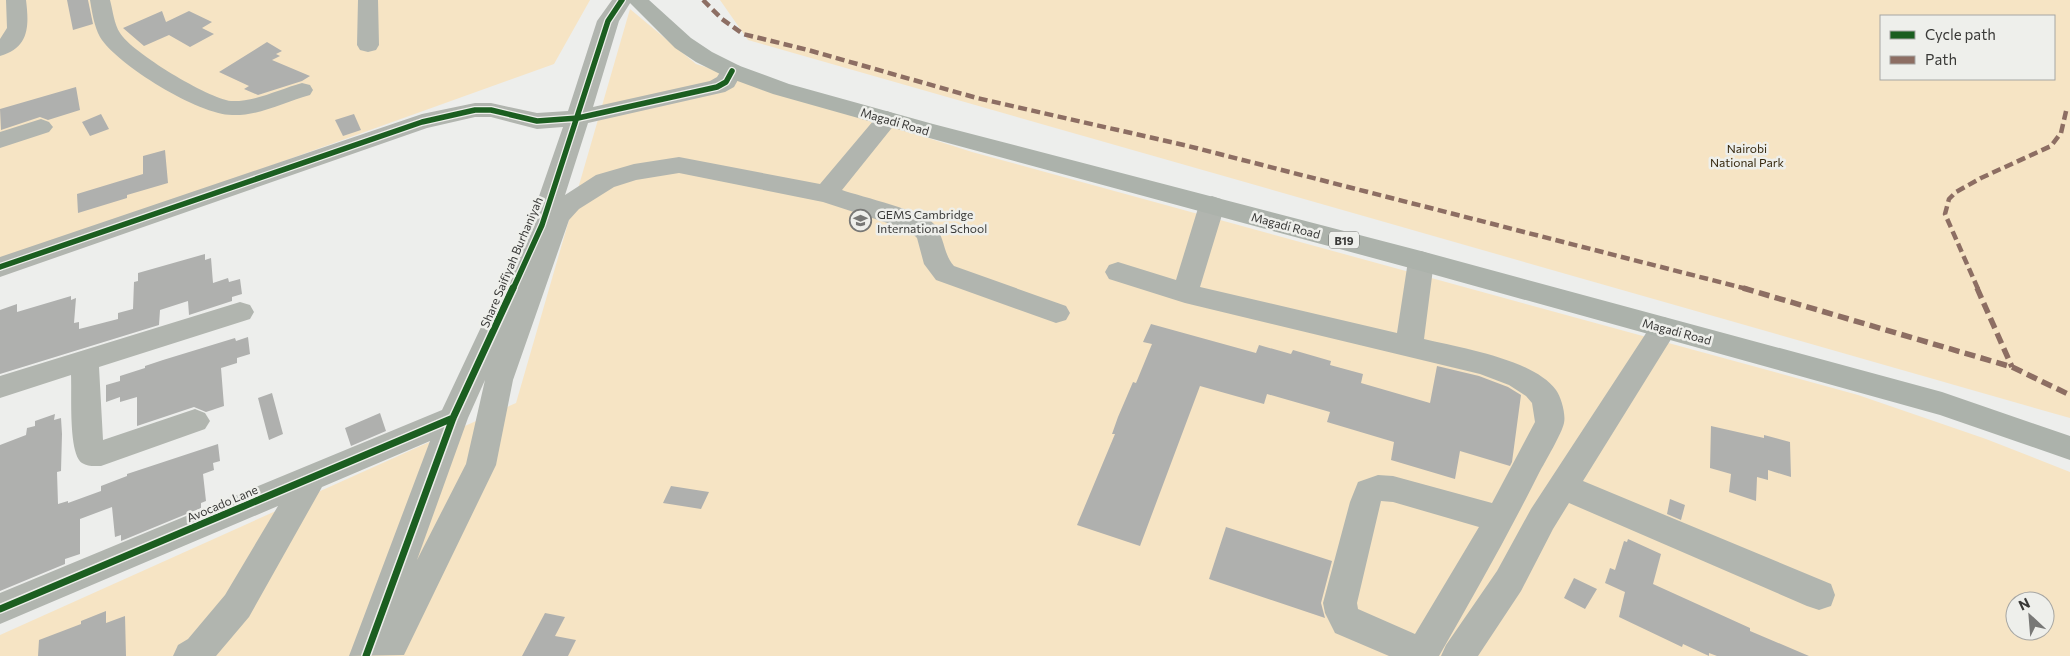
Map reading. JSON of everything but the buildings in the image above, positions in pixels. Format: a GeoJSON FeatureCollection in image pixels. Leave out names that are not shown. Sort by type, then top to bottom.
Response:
{"type":"FeatureCollection","features":[{"type":"Feature","properties":{"kind":"highway","name":"Magadi Road"},"geometry":{"type":"LineString","coordinates":[[637,0],[683,43],[732,71],[781,89],[1421,261],[1942,404],[2070,448]]}},
{"type":"Feature","properties":{"kind":"street"},"geometry":{"type":"LineString","coordinates":[[0,49],[14,38],[19,28],[16,0]]}},
{"type":"Feature","properties":{"kind":"street"},"geometry":{"type":"LineString","coordinates":[[100,0],[110,36],[155,74],[219,106],[231,108],[248,105],[302,90]]}},
{"type":"Feature","properties":{"kind":"street"},"geometry":{"type":"LineString","coordinates":[[368,0],[368,45]]}},
{"type":"Feature","properties":{"kind":"street","name":"Share Saifiyah Burhaniyah"},"geometry":{"type":"LineString","coordinates":[[379,650],[454,418],[542,225],[578,118],[601,40],[608,21],[622,0]]}},
{"type":"Feature","properties":{"kind":"street"},"geometry":{"type":"LineString","coordinates":[[0,267],[422,122],[475,110],[491,110],[529,120],[578,118],[717,87],[726,82],[732,71]]}},
{"type":"Feature","properties":{"kind":"street"},"geometry":{"type":"LineString","coordinates":[[826,194],[887,119]]}},
{"type":"Feature","properties":{"kind":"street"},"geometry":{"type":"LineString","coordinates":[[0,140],[41,128]]}},
{"type":"Feature","properties":{"kind":"street"},"geometry":{"type":"LineString","coordinates":[[379,650],[480,466],[488,438],[499,380],[558,217],[570,202],[605,181],[634,172],[679,164],[826,194],[918,224],[925,229],[932,240],[937,264],[945,273],[1056,314]]}},
{"type":"Feature","properties":{"kind":"street"},"geometry":{"type":"LineString","coordinates":[[1185,293],[1212,206]]}},
{"type":"Feature","properties":{"kind":"street"},"geometry":{"type":"LineString","coordinates":[[1409,347],[1421,261]]}},
{"type":"Feature","properties":{"kind":"street"},"geometry":{"type":"LineString","coordinates":[[1118,272],[1185,293],[1483,364],[1519,378],[1536,388],[1546,400],[1550,422],[1500,519],[1422,655],[1347,622],[1342,613],[1340,603],[1369,492],[1378,488],[1393,489],[1500,519]]}},
{"type":"Feature","properties":{"kind":"street"},"geometry":{"type":"LineString","coordinates":[[0,387],[240,312]]}},
{"type":"Feature","properties":{"kind":"street"},"geometry":{"type":"LineString","coordinates":[[1458,656],[1509,581],[1542,519],[1664,328]]}},
{"type":"Feature","properties":{"kind":"street"},"geometry":{"type":"LineString","coordinates":[[85,360],[88,449],[92,454],[101,453],[194,421]]}},
{"type":"Feature","properties":{"kind":"street","name":"Avocado Lane"},"geometry":{"type":"LineString","coordinates":[[0,609],[454,418]]}},
{"type":"Feature","properties":{"kind":"street"},"geometry":{"type":"LineString","coordinates":[[191,656],[200,650],[237,606],[311,478]]}},
{"type":"Feature","properties":{"kind":"street"},"geometry":{"type":"LineString","coordinates":[[1563,486],[1819,594]]}},
{"type":"Feature","properties":{"kind":"green space"},"geometry":{"type":"Polygon","coordinates":[[[0,0],[590,0],[554,64],[0,263],[0,0]]]}},
{"type":"Feature","properties":{"kind":"green space","name":"Nairobi National Park"},"geometry":{"type":"Polygon","coordinates":[[[720,0],[2070,0],[2070,418],[748,40],[720,0]]]}},
{"type":"Feature","properties":{"kind":"green space"},"geometry":{"type":"Polygon","coordinates":[[[630,9],[696,64],[972,152],[1858,395],[1986,439],[2070,472],[2070,656],[0,656],[0,635],[516,403],[630,9]]]}},
{"type":"Feature","properties":{"kind":"marked path"},"geometry":{"type":"LineString","coordinates":[[703,0],[722,19],[743,34],[808,50],[977,98],[1188,146],[1717,280],[2012,367],[2070,395]]}},
{"type":"Feature","properties":{"kind":"marked path"},"geometry":{"type":"LineString","coordinates":[[2012,367],[1945,214],[1949,199],[1956,192],[1996,170],[2051,146],[2059,138],[2067,107]]}},
{"type":"Feature","properties":{"kind":"cycle path"},"geometry":{"type":"LineString","coordinates":[[366,656],[453,418],[542,225],[608,21],[622,0]]}},
{"type":"Feature","properties":{"kind":"cycle path"},"geometry":{"type":"LineString","coordinates":[[0,267],[422,122],[475,110],[491,110],[537,121],[578,118],[717,87],[726,82],[732,71]]}},
{"type":"Feature","properties":{"kind":"cycle path"},"geometry":{"type":"LineString","coordinates":[[0,609],[453,418]]}},
{"type":"Feature","properties":{"kind":"place","name":"GEMS Cambridge International School"},"geometry":{"type":"Point","coordinates":[861,221]}}]}
